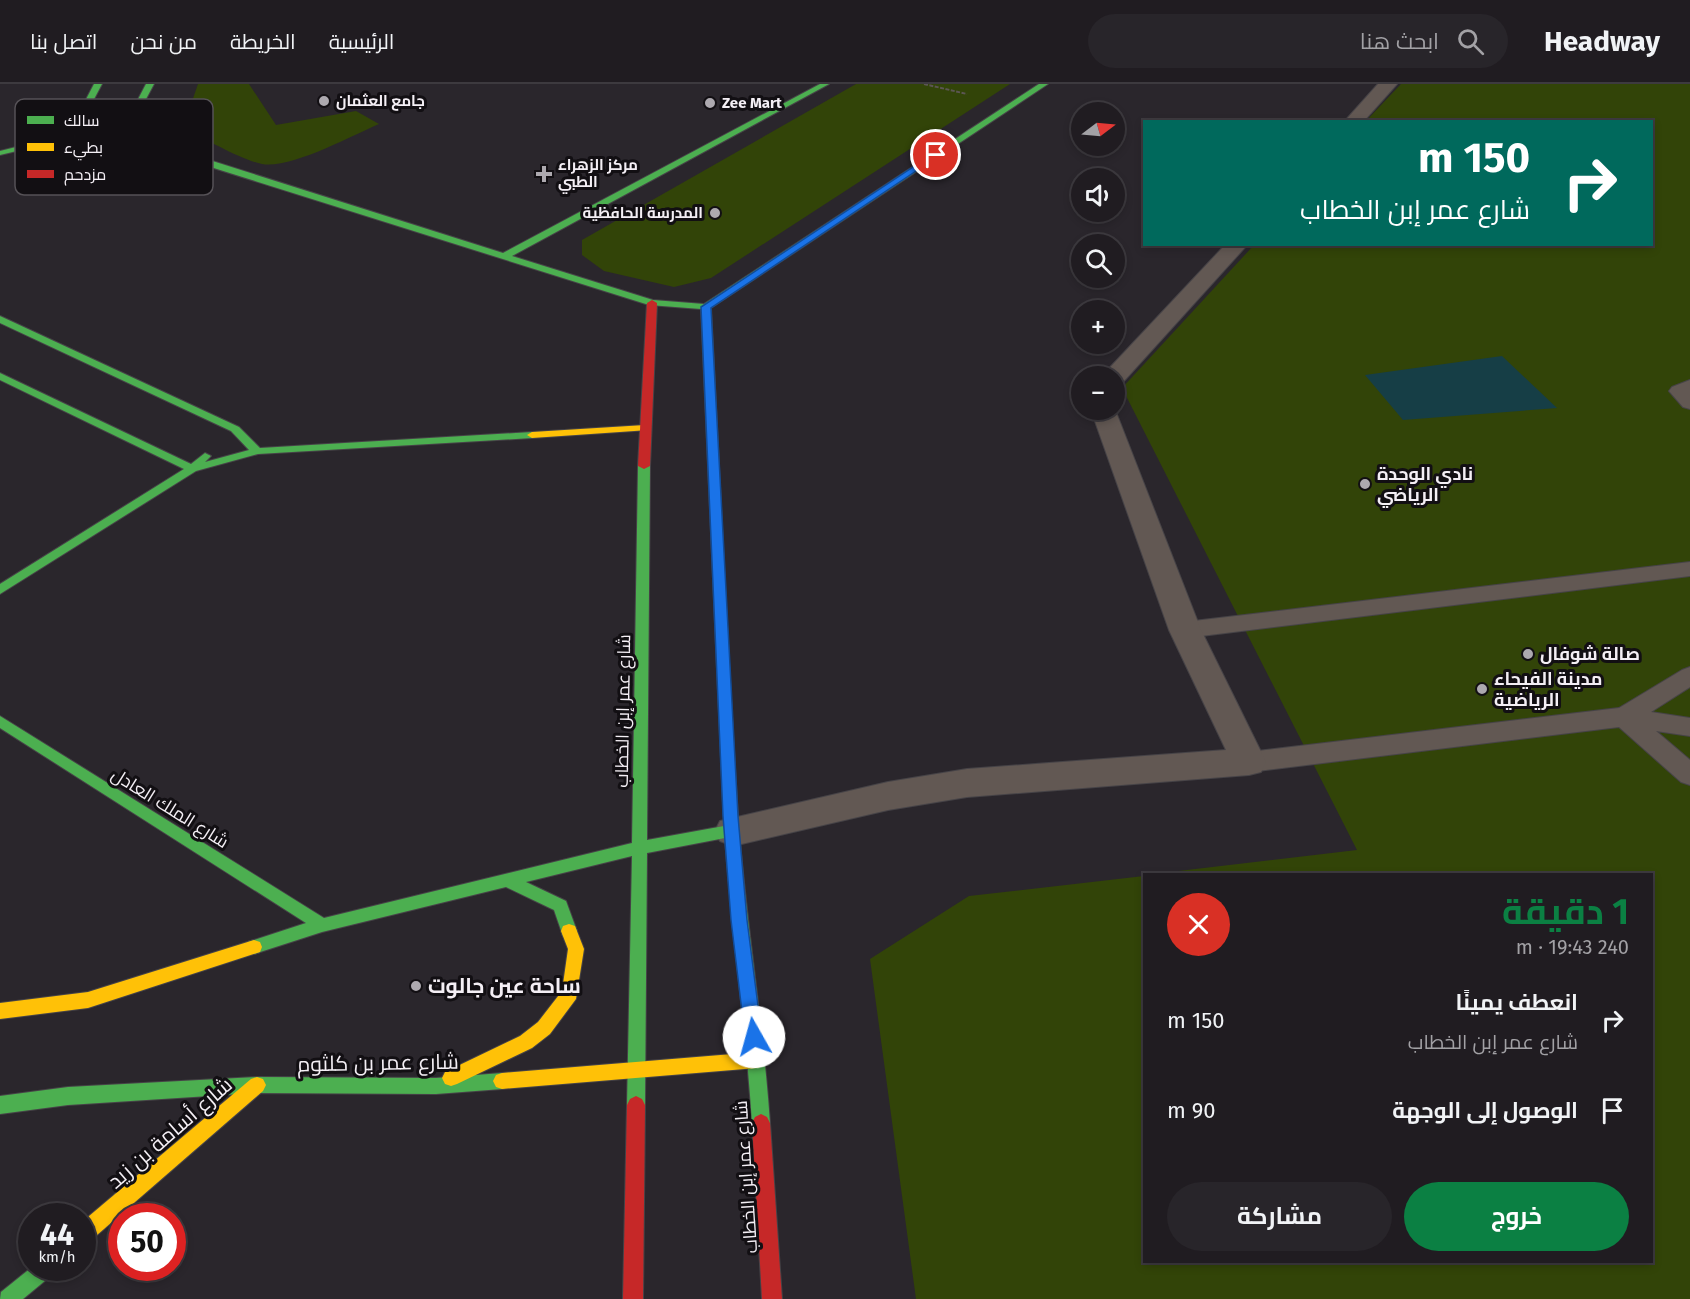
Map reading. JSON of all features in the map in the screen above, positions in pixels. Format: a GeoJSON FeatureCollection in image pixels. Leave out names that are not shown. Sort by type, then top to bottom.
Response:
{"type":"FeatureCollection","features":[{"type":"Feature","properties":{"kind":"main road"},"geometry":{"type":"LineString","coordinates":[[90,99],[98,84]]}},
{"type":"Feature","properties":{"kind":"main road"},"geometry":{"type":"LineString","coordinates":[[142,99],[150,84]]}},
{"type":"Feature","properties":{"kind":"main road"},"geometry":{"type":"LineString","coordinates":[[505,256],[825,84]]}},
{"type":"Feature","properties":{"kind":"main road"},"geometry":{"type":"LineString","coordinates":[[213,165],[652,303],[706,307],[1044,84]]}},
{"type":"Feature","properties":{"kind":"main road"},"geometry":{"type":"LineString","coordinates":[[0,153],[15,149]]}},
{"type":"Feature","properties":{"kind":"main road","name":"شارع عمر إبن الخطاب"},"geometry":{"type":"LineString","coordinates":[[633,1299],[645,428],[652,303]]}},
{"type":"Feature","properties":{"kind":"main road","name":"شارع عمر إبن الخطاب"},"geometry":{"type":"LineString","coordinates":[[706,307],[733,831],[739,920],[757,1060],[772,1299]]}},
{"type":"Feature","properties":{"kind":"main road"},"geometry":{"type":"LineString","coordinates":[[0,319],[257,451]]}},
{"type":"Feature","properties":{"kind":"main road"},"geometry":{"type":"LineString","coordinates":[[0,376],[192,469],[257,451],[645,428]]}},
{"type":"Feature","properties":{"kind":"main road"},"geometry":{"type":"LineString","coordinates":[[0,590],[192,469],[226,437]]}},
{"type":"Feature","properties":{"kind":"main road","name":"شارع الملك العادل"},"geometry":{"type":"LineString","coordinates":[[0,721],[321,926]]}},
{"type":"Feature","properties":{"kind":"main road"},"geometry":{"type":"LineString","coordinates":[[0,1011],[88,1000],[321,926],[638,848],[733,831]]}},
{"type":"Feature","properties":{"kind":"main road"},"geometry":{"type":"LineString","coordinates":[[436,1086],[526,1042],[544,1028],[570,994],[576,949],[560,906],[509,881]]}},
{"type":"Feature","properties":{"kind":"main road","name":"شارع عمر بن كلثوم"},"geometry":{"type":"LineString","coordinates":[[0,1105],[68,1096],[257,1085],[436,1086],[757,1060]]}},
{"type":"Feature","properties":{"kind":"main road","name":"شارع أسامة بن زيد"},"geometry":{"type":"LineString","coordinates":[[96,1223],[257,1085]]}},
{"type":"Feature","properties":{"kind":"main road"},"geometry":{"type":"LineString","coordinates":[[8,1299],[29,1281]]}},
{"type":"Feature","properties":{"kind":"street"},"geometry":{"type":"LineString","coordinates":[[1355,120],[1388,84]]}},
{"type":"Feature","properties":{"kind":"street"},"geometry":{"type":"LineString","coordinates":[[1124,366],[1236,246]]}},
{"type":"Feature","properties":{"kind":"street"},"geometry":{"type":"LineString","coordinates":[[733,831],[888,796],[967,783],[1249,762],[1185,630],[1108,420]]}},
{"type":"Feature","properties":{"kind":"lane"},"geometry":{"type":"LineString","coordinates":[[1690,385],[1678,391],[1690,403]]}},
{"type":"Feature","properties":{"kind":"lane"},"geometry":{"type":"LineString","coordinates":[[1185,630],[1690,569]]}},
{"type":"Feature","properties":{"kind":"lane"},"geometry":{"type":"LineString","coordinates":[[1623,717],[1690,676]]}},
{"type":"Feature","properties":{"kind":"lane"},"geometry":{"type":"LineString","coordinates":[[1249,762],[1623,717],[1690,727]]}},
{"type":"Feature","properties":{"kind":"lane"},"geometry":{"type":"LineString","coordinates":[[1623,717],[1690,775]]}},
{"type":"Feature","properties":{"kind":"green space"},"geometry":{"type":"Polygon","coordinates":[[[198,84],[249,84],[276,125],[356,111],[379,124],[304,157],[289,162],[262,164],[234,154],[213,143],[213,99],[193,99],[198,84]]]}},
{"type":"Feature","properties":{"kind":"green space"},"geometry":{"type":"Polygon","coordinates":[[[856,84],[1010,84],[711,278],[674,287],[604,271],[582,255],[582,240],[856,84]]]}},
{"type":"Feature","properties":{"kind":"green space","name":"مدينة الفيحاء الرياضية"},"geometry":{"type":"Polygon","coordinates":[[[1401,84],[1690,84],[1690,1299],[916,1299],[870,959],[969,896],[1143,876],[1143,1263],[1653,1263],[1653,873],[1162,873],[1357,850],[1125,394],[1125,385],[1253,246],[1653,246],[1653,120],[1367,120],[1401,84]]]}},
{"type":"Feature","properties":{"kind":"water"},"geometry":{"type":"Polygon","coordinates":[[[1502,356],[1557,408],[1403,420],[1365,375],[1502,356]]]}},
{"type":"Feature","properties":{"kind":"traffic: fast"},"geometry":{"type":"LineString","coordinates":[[90,99],[98,84]]}},
{"type":"Feature","properties":{"kind":"traffic: fast"},"geometry":{"type":"LineString","coordinates":[[142,99],[150,84]]}},
{"type":"Feature","properties":{"kind":"traffic: fast"},"geometry":{"type":"LineString","coordinates":[[505,256],[825,84]]}},
{"type":"Feature","properties":{"kind":"traffic: fast"},"geometry":{"type":"LineString","coordinates":[[706,307],[1044,84]]}},
{"type":"Feature","properties":{"kind":"traffic: fast"},"geometry":{"type":"LineString","coordinates":[[0,153],[15,149]]}},
{"type":"Feature","properties":{"kind":"traffic: fast"},"geometry":{"type":"LineString","coordinates":[[213,165],[652,303],[706,307]]}},
{"type":"Feature","properties":{"kind":"traffic: fast"},"geometry":{"type":"LineString","coordinates":[[706,307],[731,816],[739,920],[757,1060],[761,1123]]}},
{"type":"Feature","properties":{"kind":"traffic: fast"},"geometry":{"type":"LineString","coordinates":[[0,319],[235,429],[257,451]]}},
{"type":"Feature","properties":{"kind":"traffic: fast"},"geometry":{"type":"LineString","coordinates":[[0,376],[192,469],[257,451],[532,435]]}},
{"type":"Feature","properties":{"kind":"traffic: fast"},"geometry":{"type":"LineString","coordinates":[[0,590],[192,469],[205,456]]}},
{"type":"Feature","properties":{"kind":"traffic: fast"},"geometry":{"type":"LineString","coordinates":[[636,1105],[644,466]]}},
{"type":"Feature","properties":{"kind":"traffic: fast"},"geometry":{"type":"LineString","coordinates":[[0,721],[322,925]]}},
{"type":"Feature","properties":{"kind":"traffic: fast"},"geometry":{"type":"LineString","coordinates":[[254,947],[322,925],[638,848],[733,831]]}},
{"type":"Feature","properties":{"kind":"traffic: fast"},"geometry":{"type":"LineString","coordinates":[[509,881],[560,906],[569,931]]}},
{"type":"Feature","properties":{"kind":"traffic: fast"},"geometry":{"type":"LineString","coordinates":[[0,1105],[68,1096],[257,1085],[436,1086],[502,1081]]}},
{"type":"Feature","properties":{"kind":"traffic: fast"},"geometry":{"type":"LineString","coordinates":[[8,1299],[29,1281]]}},
{"type":"Feature","properties":{"kind":"traffic: slow"},"geometry":{"type":"LineString","coordinates":[[532,435],[645,428]]}},
{"type":"Feature","properties":{"kind":"traffic: slow"},"geometry":{"type":"LineString","coordinates":[[451,1078],[526,1042],[544,1028],[570,994],[576,949],[569,931]]}},
{"type":"Feature","properties":{"kind":"traffic: slow"},"geometry":{"type":"LineString","coordinates":[[0,1011],[88,1000],[254,947]]}},
{"type":"Feature","properties":{"kind":"traffic: slow"},"geometry":{"type":"LineString","coordinates":[[502,1081],[757,1060]]}},
{"type":"Feature","properties":{"kind":"traffic: slow"},"geometry":{"type":"LineString","coordinates":[[96,1223],[257,1085]]}},
{"type":"Feature","properties":{"kind":"traffic: jam"},"geometry":{"type":"LineString","coordinates":[[644,466],[652,303]]}},
{"type":"Feature","properties":{"kind":"traffic: jam"},"geometry":{"type":"LineString","coordinates":[[633,1299],[636,1105]]}},
{"type":"Feature","properties":{"kind":"traffic: jam"},"geometry":{"type":"LineString","coordinates":[[761,1123],[772,1299]]}},
{"type":"Feature","properties":{"kind":"place","name":"جامع العثمان"},"geometry":{"type":"Point","coordinates":[324,101]}},
{"type":"Feature","properties":{"kind":"place","name":"Zee Mart"},"geometry":{"type":"Point","coordinates":[710,103]}},
{"type":"Feature","properties":{"kind":"place","name":"مركز الزهراء الطبي"},"geometry":{"type":"Point","coordinates":[544,174]}},
{"type":"Feature","properties":{"kind":"place","name":"المدرسة الحافظية"},"geometry":{"type":"Point","coordinates":[715,213]}},
{"type":"Feature","properties":{"kind":"place","name":"نادي الوحدة الرياضي"},"geometry":{"type":"Point","coordinates":[1365,484]}},
{"type":"Feature","properties":{"kind":"place","name":"صالة شوفال"},"geometry":{"type":"Point","coordinates":[1528,654]}},
{"type":"Feature","properties":{"kind":"place","name":"مدينة الفيحاء الرياضية"},"geometry":{"type":"Point","coordinates":[1482,689]}},
{"type":"Feature","properties":{"kind":"place","name":"ساحة عين جالوت"},"geometry":{"type":"Point","coordinates":[416,986]}},
{"type":"Feature","properties":{"kind":"route"},"geometry":{"type":"LineString","coordinates":[[754,1037],[739,920],[731,816],[706,307],[936,155]]}}]}
